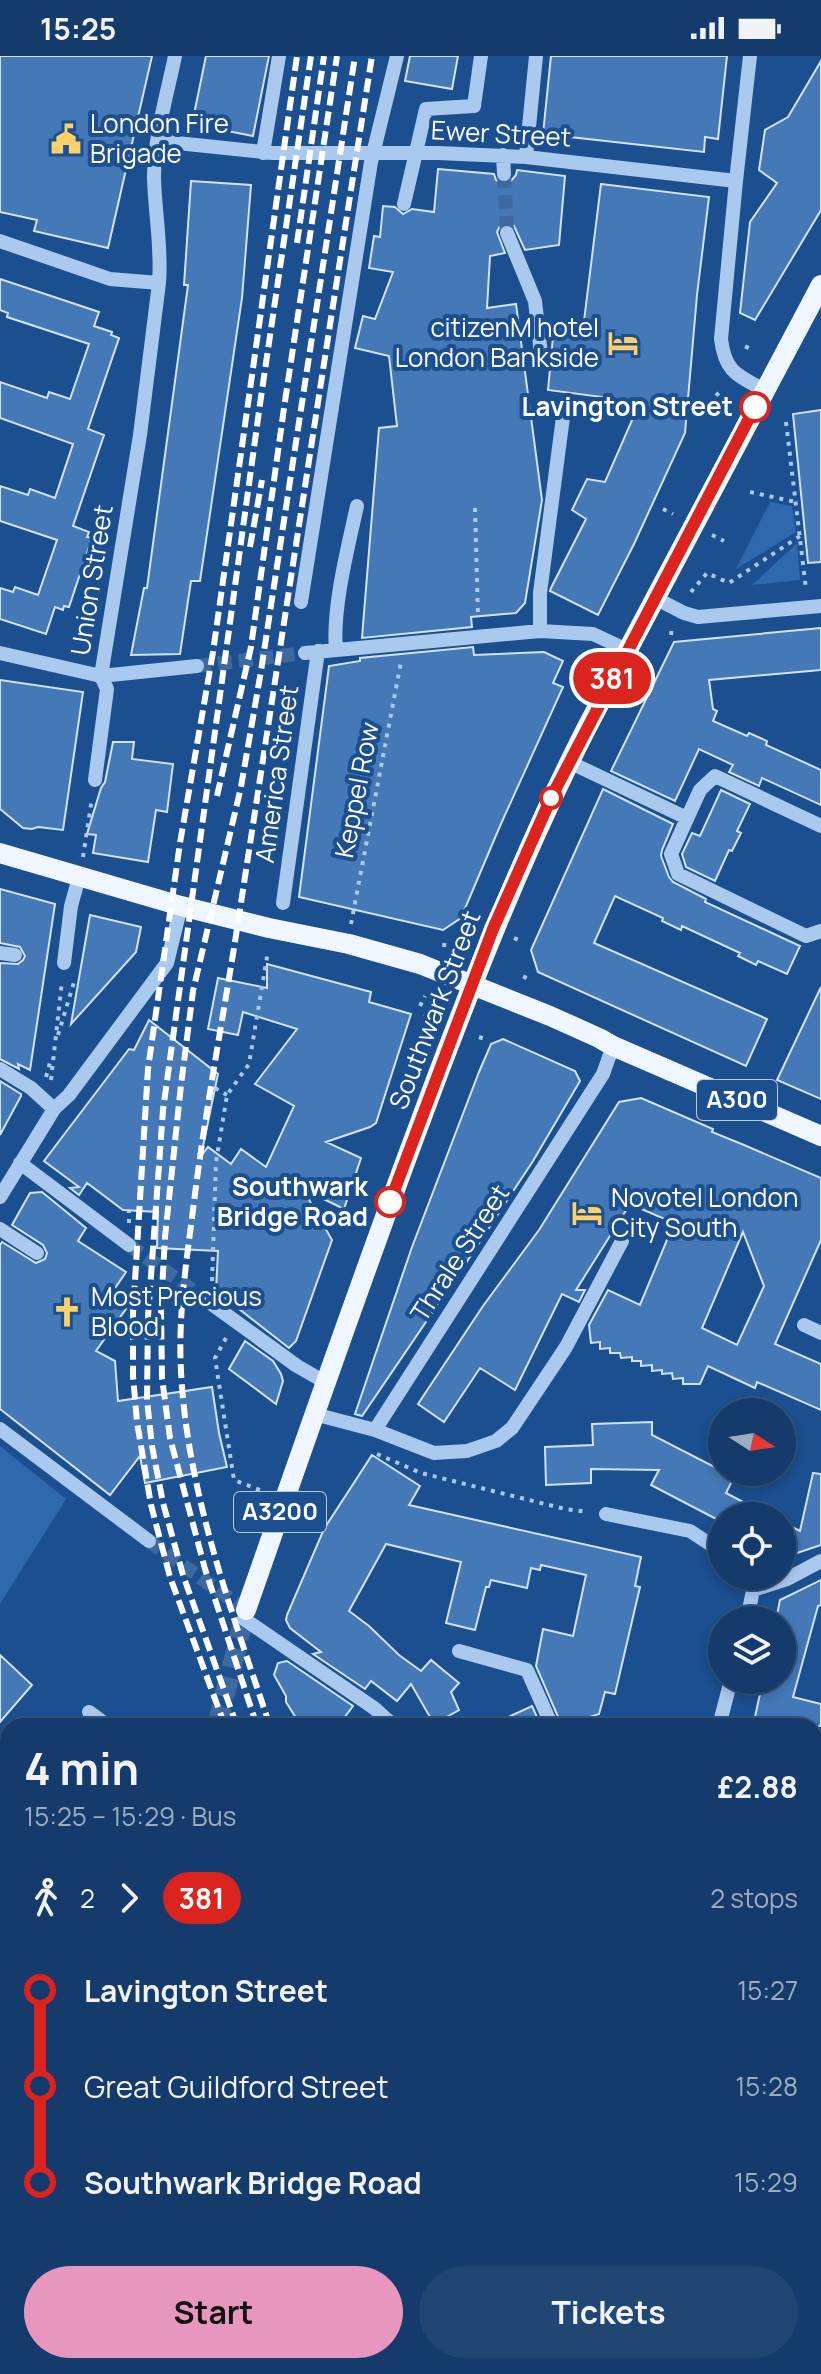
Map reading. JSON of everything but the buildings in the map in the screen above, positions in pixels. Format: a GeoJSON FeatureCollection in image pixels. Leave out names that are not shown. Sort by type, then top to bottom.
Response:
{"type":"FeatureCollection","features":[{"type":"Feature","properties":{"kind":"main road","name":"Southwark Street"},"geometry":{"type":"LineString","coordinates":[[245,1614],[325,1382],[498,919],[569,762],[821,285]]}},
{"type":"Feature","properties":{"kind":"main road","name":"A300"},"geometry":{"type":"LineString","coordinates":[[0,853],[181,906],[349,944],[420,964],[599,1038],[821,1136]]}},
{"type":"Feature","properties":{"kind":"street","name":"Union Street"},"geometry":{"type":"LineString","coordinates":[[95,780],[107,689],[101,676],[140,435],[159,283],[161,263],[154,176],[175,56]]}},
{"type":"Feature","properties":{"kind":"street"},"geometry":{"type":"LineString","coordinates":[[263,153],[279,56]]}},
{"type":"Feature","properties":{"kind":"street"},"geometry":{"type":"LineString","coordinates":[[301,602],[371,162],[397,56]]}},
{"type":"Feature","properties":{"kind":"street"},"geometry":{"type":"LineString","coordinates":[[404,204],[426,109],[474,106],[481,56]]}},
{"type":"Feature","properties":{"kind":"street"},"geometry":{"type":"LineString","coordinates":[[526,157],[536,56]]}},
{"type":"Feature","properties":{"kind":"street"},"geometry":{"type":"LineString","coordinates":[[750,56],[721,339],[723,356],[732,373],[764,390]]}},
{"type":"Feature","properties":{"kind":"street","name":"Ewer Street"},"geometry":{"type":"LineString","coordinates":[[158,141],[263,153],[503,155],[736,181]]}},
{"type":"Feature","properties":{"kind":"street"},"geometry":{"type":"LineString","coordinates":[[503,155],[504,174]]}},
{"type":"Feature","properties":{"kind":"street"},"geometry":{"type":"LineString","coordinates":[[507,233],[535,301],[541,354]]}},
{"type":"Feature","properties":{"kind":"street"},"geometry":{"type":"LineString","coordinates":[[0,241],[110,279],[159,283]]}},
{"type":"Feature","properties":{"kind":"street"},"geometry":{"type":"LineString","coordinates":[[540,631],[540,593],[563,417]]}},
{"type":"Feature","properties":{"kind":"street"},"geometry":{"type":"LineString","coordinates":[[357,506],[343,572],[336,650],[540,631],[593,634],[627,650]]}},
{"type":"Feature","properties":{"kind":"street"},"geometry":{"type":"LineString","coordinates":[[655,598],[698,617],[815,606]]}},
{"type":"Feature","properties":{"kind":"street","name":"America Street"},"geometry":{"type":"LineString","coordinates":[[283,903],[312,652],[336,650]]}},
{"type":"Feature","properties":{"kind":"street"},"geometry":{"type":"LineString","coordinates":[[0,653],[101,676],[197,666]]}},
{"type":"Feature","properties":{"kind":"street"},"geometry":{"type":"LineString","coordinates":[[569,762],[687,818]]}},
{"type":"Feature","properties":{"kind":"street"},"geometry":{"type":"LineString","coordinates":[[821,826],[715,776],[700,790],[671,854],[678,874],[806,936],[821,931]]}},
{"type":"Feature","properties":{"kind":"street"},"geometry":{"type":"LineString","coordinates":[[71,965],[71,906],[79,877]]}},
{"type":"Feature","properties":{"kind":"street"},"geometry":{"type":"LineString","coordinates":[[0,1197],[54,1109],[69,1095],[167,963],[181,906]]}},
{"type":"Feature","properties":{"kind":"street","name":"Thrale Street"},"geometry":{"type":"LineString","coordinates":[[375,1430],[603,1074],[613,1046]]}},
{"type":"Feature","properties":{"kind":"street"},"geometry":{"type":"LineString","coordinates":[[0,1069],[31,1088],[54,1109]]}},
{"type":"Feature","properties":{"kind":"street"},"geometry":{"type":"LineString","coordinates":[[20,1163],[129,1245]]}},
{"type":"Feature","properties":{"kind":"street"},"geometry":{"type":"LineString","coordinates":[[0,1229],[37,1253]]}},
{"type":"Feature","properties":{"kind":"street"},"geometry":{"type":"LineString","coordinates":[[314,1414],[375,1430],[434,1453],[467,1451],[496,1441],[512,1428],[566,1347],[622,1241]]}},
{"type":"Feature","properties":{"kind":"street"},"geometry":{"type":"LineString","coordinates":[[206,1300],[309,1374],[325,1382]]}},
{"type":"Feature","properties":{"kind":"street"},"geometry":{"type":"LineString","coordinates":[[804,1325],[821,1333]]}},
{"type":"Feature","properties":{"kind":"street"},"geometry":{"type":"LineString","coordinates":[[0,1429],[149,1541]]}},
{"type":"Feature","properties":{"kind":"street"},"geometry":{"type":"LineString","coordinates":[[606,1514],[690,1531],[708,1543]]}},
{"type":"Feature","properties":{"kind":"street"},"geometry":{"type":"LineString","coordinates":[[796,1574],[821,1561]]}},
{"type":"Feature","properties":{"kind":"street"},"geometry":{"type":"LineString","coordinates":[[245,1614],[385,1718]]}},
{"type":"Feature","properties":{"kind":"street"},"geometry":{"type":"LineString","coordinates":[[459,1651],[527,1670],[548,1718]]}},
{"type":"Feature","properties":{"kind":"street"},"geometry":{"type":"LineString","coordinates":[[721,1718],[727,1694]]}},
{"type":"Feature","properties":{"kind":"street"},"geometry":{"type":"LineString","coordinates":[[89,1712],[97,1718]]}},
{"type":"Feature","properties":{"kind":"path"},"geometry":{"type":"LineString","coordinates":[[746,349],[750,341]]}},
{"type":"Feature","properties":{"kind":"path"},"geometry":{"type":"LineString","coordinates":[[701,409],[721,391]]}},
{"type":"Feature","properties":{"kind":"path"},"geometry":{"type":"LineString","coordinates":[[786,422],[800,536],[815,606]]}},
{"type":"Feature","properties":{"kind":"path"},"geometry":{"type":"LineString","coordinates":[[750,492],[796,502]]}},
{"type":"Feature","properties":{"kind":"path"},"geometry":{"type":"LineString","coordinates":[[475,508],[478,636]]}},
{"type":"Feature","properties":{"kind":"path"},"geometry":{"type":"LineString","coordinates":[[663,509],[673,514]]}},
{"type":"Feature","properties":{"kind":"path"},"geometry":{"type":"LineString","coordinates":[[691,592],[707,573],[729,583],[800,536]]}},
{"type":"Feature","properties":{"kind":"path"},"geometry":{"type":"LineString","coordinates":[[671,635],[672,627]]}},
{"type":"Feature","properties":{"kind":"path","name":"Keppel Row"},"geometry":{"type":"LineString","coordinates":[[349,944],[404,643]]}},
{"type":"Feature","properties":{"kind":"path"},"geometry":{"type":"LineString","coordinates":[[79,877],[95,780]]}},
{"type":"Feature","properties":{"kind":"path"},"geometry":{"type":"LineString","coordinates":[[206,1300],[216,1162],[227,1095],[249,1064],[272,929]]}},
{"type":"Feature","properties":{"kind":"path"},"geometry":{"type":"LineString","coordinates":[[444,947],[445,938]]}},
{"type":"Feature","properties":{"kind":"path"},"geometry":{"type":"LineString","coordinates":[[514,938],[523,942]]}},
{"type":"Feature","properties":{"kind":"path"},"geometry":{"type":"LineString","coordinates":[[54,1109],[50,1090],[51,1065],[71,965]]}},
{"type":"Feature","properties":{"kind":"path"},"geometry":{"type":"LineString","coordinates":[[54,1048],[71,965]]}},
{"type":"Feature","properties":{"kind":"path"},"geometry":{"type":"LineString","coordinates":[[524,979],[527,973]]}},
{"type":"Feature","properties":{"kind":"path"},"geometry":{"type":"LineString","coordinates":[[420,1006],[425,996]]}},
{"type":"Feature","properties":{"kind":"path"},"geometry":{"type":"LineString","coordinates":[[424,1014],[431,1017]]}},
{"type":"Feature","properties":{"kind":"path"},"geometry":{"type":"LineString","coordinates":[[479,1037],[485,1039]]}},
{"type":"Feature","properties":{"kind":"path"},"geometry":{"type":"LineString","coordinates":[[51,1065],[65,1075]]}},
{"type":"Feature","properties":{"kind":"path"},"geometry":{"type":"LineString","coordinates":[[43,1085],[51,1065]]}},
{"type":"Feature","properties":{"kind":"path"},"geometry":{"type":"LineString","coordinates":[[215,1088],[227,1095]]}},
{"type":"Feature","properties":{"kind":"path"},"geometry":{"type":"LineString","coordinates":[[235,1321],[215,1358],[226,1447],[234,1480],[260,1490]]}},
{"type":"Feature","properties":{"kind":"path"},"geometry":{"type":"LineString","coordinates":[[215,1408],[222,1407]]}},
{"type":"Feature","properties":{"kind":"path"},"geometry":{"type":"LineString","coordinates":[[375,1430],[372,1451],[421,1473],[565,1509],[606,1514]]}},
{"type":"Feature","properties":{"kind":"shaded area"},"geometry":{"type":"Polygon","coordinates":[[[770,502],[792,506],[796,532],[736,569],[770,502]]]}},
{"type":"Feature","properties":{"kind":"shaded area"},"geometry":{"type":"Polygon","coordinates":[[[797,543],[800,580],[752,585],[797,543]]]}},
{"type":"Feature","properties":{"kind":"shaded area"},"geometry":{"type":"Polygon","coordinates":[[[0,1446],[66,1499],[0,1604],[0,1446]]]}},
{"type":"Feature","properties":{"kind":"tunnel"},"geometry":{"type":"LineString","coordinates":[[504,174],[507,233]]}},
{"type":"Feature","properties":{"kind":"tunnel"},"geometry":{"type":"LineString","coordinates":[[197,666],[305,653]]}},
{"type":"Feature","properties":{"kind":"tunnel"},"geometry":{"type":"LineString","coordinates":[[129,1245],[202,1297]]}},
{"type":"Feature","properties":{"kind":"tunnel"},"geometry":{"type":"LineString","coordinates":[[149,1541],[246,1610]]}},
{"type":"Feature","properties":{"kind":"tunnel"},"geometry":{"type":"LineString","coordinates":[[219,1718],[246,1610]]}},
{"type":"Feature","properties":{"kind":"railway"},"geometry":{"type":"LineString","coordinates":[[222,1718],[170,1577],[151,1505],[137,1422],[133,1313],[148,1069],[180,843],[213,652],[297,56]]}},
{"type":"Feature","properties":{"kind":"railway"},"geometry":{"type":"LineString","coordinates":[[234,1718],[183,1575],[163,1503],[147,1400],[148,1317],[163,1110],[311,56]]}},
{"type":"Feature","properties":{"kind":"railway"},"geometry":{"type":"LineString","coordinates":[[297,243],[324,56]]}},
{"type":"Feature","properties":{"kind":"railway"},"geometry":{"type":"LineString","coordinates":[[217,796],[251,647],[337,56]]}},
{"type":"Feature","properties":{"kind":"railway"},"geometry":{"type":"LineString","coordinates":[[254,1718],[205,1569],[170,1438],[162,1378],[161,1309],[165,1237],[193,991],[241,787],[355,56]]}},
{"type":"Feature","properties":{"kind":"railway"},"geometry":{"type":"LineString","coordinates":[[267,1718],[214,1552],[192,1462],[181,1371],[182,1311],[203,1136],[372,56]]}},
{"type":"Feature","properties":{"kind":"railway"},"geometry":{"type":"LineString","coordinates":[[250,547],[262,480]]}},
{"type":"Feature","properties":{"kind":"bus line","name":"381"},"geometry":{"type":"LineString","coordinates":[[390,1202],[493,929],[552,796],[755,407]]}},
{"type":"Feature","properties":{"kind":"place","name":"London Fire Brigade"},"geometry":{"type":"Point","coordinates":[66,139]}},
{"type":"Feature","properties":{"kind":"place","name":"citizenM hotel London Bankside"},"geometry":{"type":"Point","coordinates":[623,343]}},
{"type":"Feature","properties":{"kind":"place","name":"Lavington Street"},"geometry":{"type":"Point","coordinates":[755,407]}},
{"type":"Feature","properties":{"kind":"place","name":"Southwark Bridge Road"},"geometry":{"type":"Point","coordinates":[390,1202]}},
{"type":"Feature","properties":{"kind":"place","name":"Novotel London City South"},"geometry":{"type":"Point","coordinates":[587,1213]}},
{"type":"Feature","properties":{"kind":"place","name":"Most Precious Blood"},"geometry":{"type":"Point","coordinates":[67,1312]}}]}
